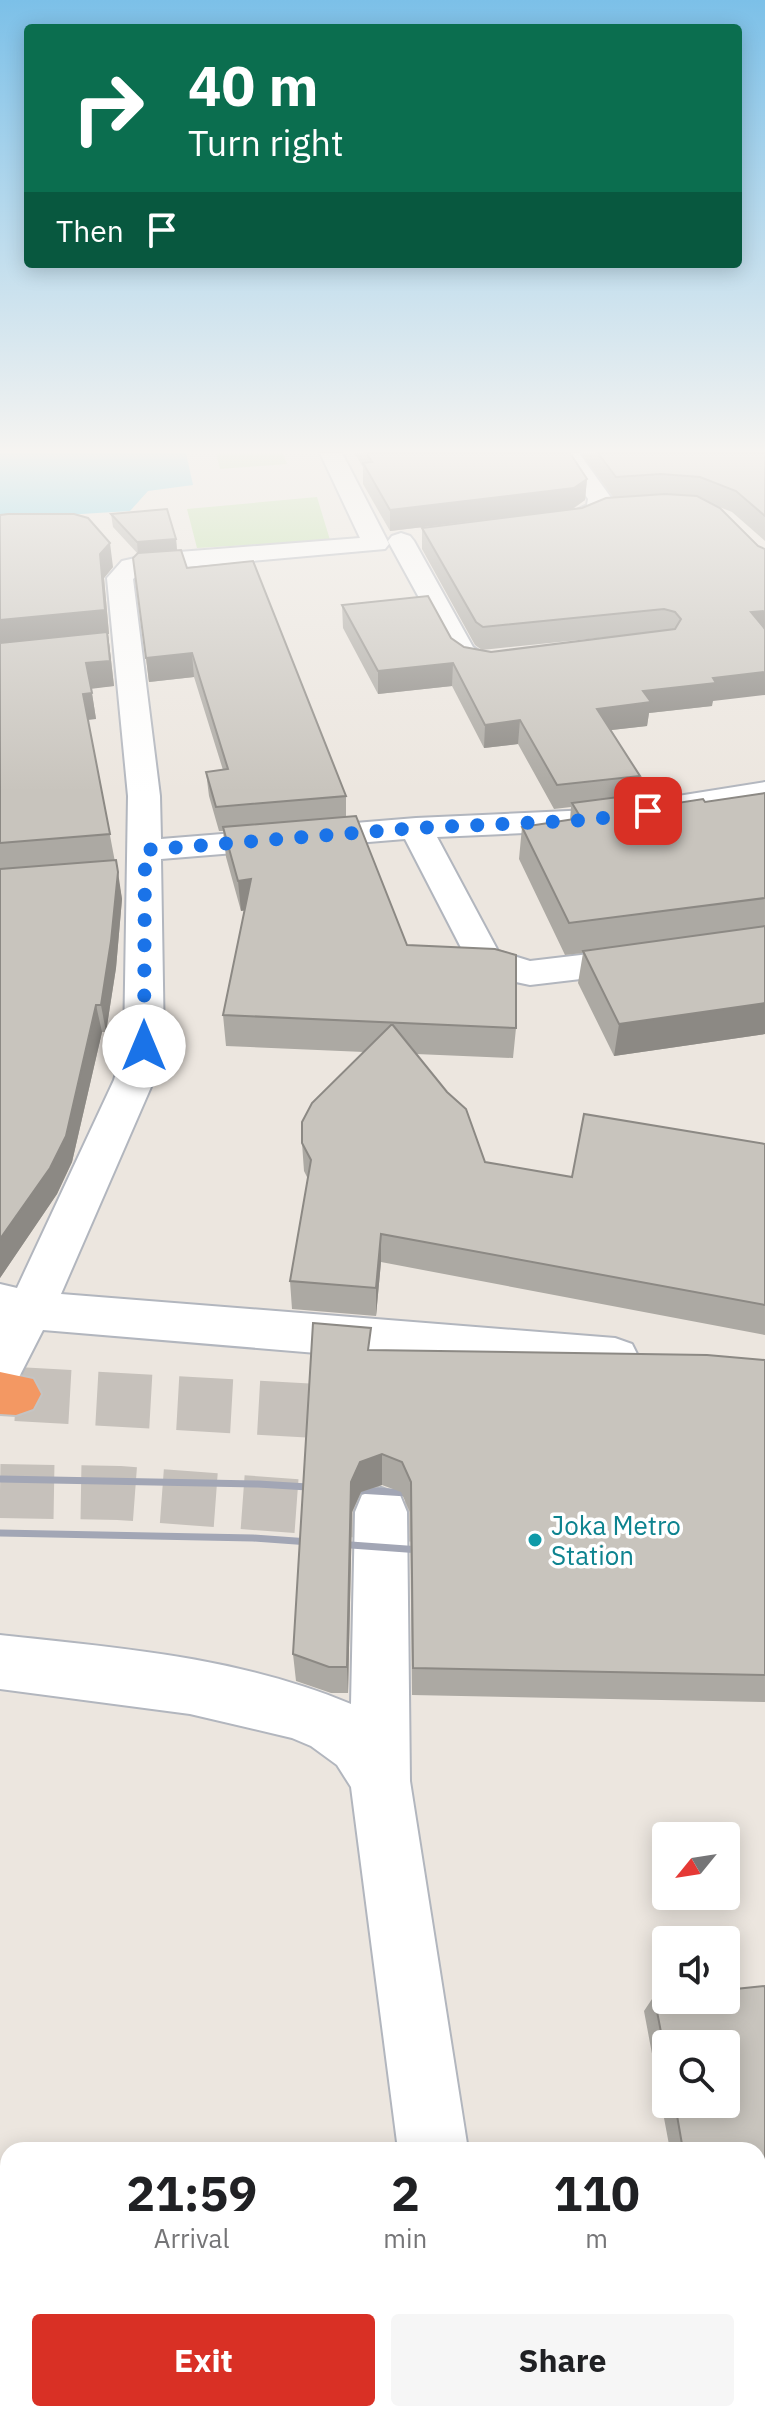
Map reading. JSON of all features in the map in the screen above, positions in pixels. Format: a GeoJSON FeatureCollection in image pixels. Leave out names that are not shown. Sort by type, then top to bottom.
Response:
{"type":"FeatureCollection","features":[{"type":"Feature","properties":{"kind":"street"},"geometry":{"type":"LineString","coordinates":[[5,1385],[15,1306],[134,1080],[144,1046],[135,865],[144,796],[111,645],[121,566]]}},
{"type":"Feature","properties":{"kind":"street"},"geometry":{"type":"LineString","coordinates":[[404,566],[462,652],[473,661],[490,663],[537,658]]}},
{"type":"Feature","properties":{"kind":"street"},"geometry":{"type":"LineString","coordinates":[[135,865],[416,828],[590,820],[765,792]]}},
{"type":"Feature","properties":{"kind":"street"},"geometry":{"type":"LineString","coordinates":[[416,828],[484,959],[510,970],[530,973],[680,954]]}},
{"type":"Feature","properties":{"kind":"street"},"geometry":{"type":"LineString","coordinates":[[15,1306],[656,1361]]}},
{"type":"Feature","properties":{"kind":"street"},"geometry":{"type":"LineString","coordinates":[[381,1512],[380,1781],[432,2142]]}},
{"type":"Feature","properties":{"kind":"street"},"geometry":{"type":"LineString","coordinates":[[0,1662],[231,1692],[320,1719],[357,1743],[380,1781]]}},
{"type":"Feature","properties":{"kind":"building"},"geometry":{"type":"Polygon","coordinates":[[[0,566],[101,566],[105,610],[0,620],[0,566]]]}},
{"type":"Feature","properties":{"kind":"building"},"geometry":{"type":"Polygon","coordinates":[[[134,566],[255,566],[346,796],[216,807],[206,772],[228,769],[192,653],[146,658],[134,566]]]}},
{"type":"Feature","properties":{"kind":"building"},"geometry":{"type":"Polygon","coordinates":[[[444,566],[765,566],[765,611],[751,612],[765,629],[765,672],[713,678],[716,683],[643,691],[651,702],[597,709],[640,776],[557,785],[520,720],[485,725],[453,663],[378,671],[342,605],[428,596],[451,638],[464,647],[491,652],[675,629],[681,619],[675,612],[664,609],[483,627],[476,622],[444,566]]]}},
{"type":"Feature","properties":{"kind":"building"},"geometry":{"type":"Polygon","coordinates":[[[107,632],[110,661],[86,663],[92,693],[83,694],[110,834],[0,843],[0,643],[107,632]]]}},
{"type":"Feature","properties":{"kind":"building"},"geometry":{"type":"Polygon","coordinates":[[[657,792],[665,805],[765,793],[765,898],[569,923],[522,827],[581,818],[572,803],[657,792]]]}},
{"type":"Feature","properties":{"kind":"building"},"geometry":{"type":"Polygon","coordinates":[[[356,816],[407,945],[495,949],[516,955],[516,1028],[223,1015],[251,879],[238,881],[223,827],[356,816]]]}},
{"type":"Feature","properties":{"kind":"building"},"geometry":{"type":"Polygon","coordinates":[[[116,860],[118,872],[111,941],[101,1005],[96,1005],[66,1136],[50,1168],[0,1239],[0,869],[116,860]]]}},
{"type":"Feature","properties":{"kind":"building"},"geometry":{"type":"Polygon","coordinates":[[[765,926],[765,1003],[619,1024],[583,951],[765,926]]]}},
{"type":"Feature","properties":{"kind":"building"},"geometry":{"type":"Polygon","coordinates":[[[392,1024],[447,1092],[466,1109],[485,1162],[572,1177],[584,1114],[765,1144],[765,1305],[381,1234],[376,1288],[290,1281],[311,1160],[302,1143],[302,1122],[312,1103],[392,1024]]]}},
{"type":"Feature","properties":{"kind":"building","name":"Joka Metro Station"},"geometry":{"type":"Polygon","coordinates":[[[313,1323],[371,1328],[368,1350],[707,1355],[765,1360],[765,1675],[413,1668],[411,1482],[402,1462],[382,1454],[360,1462],[351,1482],[347,1667],[329,1667],[293,1654],[313,1323]]]}},
{"type":"Feature","properties":{"kind":"building"},"geometry":{"type":"Polygon","coordinates":[[[765,1986],[765,2142],[682,2142],[677,2118],[740,2118],[740,2030],[661,2030],[657,2014],[740,2014],[740,1989],[765,1986]]]}},
{"type":"Feature","properties":{"kind":"tunnel"},"geometry":{"type":"LineString","coordinates":[[16,1394],[369,1414]]}},
{"type":"Feature","properties":{"kind":"tunnel"},"geometry":{"type":"LineString","coordinates":[[0,1491],[119,1493],[471,1519]]}},
{"type":"Feature","properties":{"kind":"railway"},"geometry":{"type":"LineString","coordinates":[[0,1479],[258,1484],[424,1494]]}},
{"type":"Feature","properties":{"kind":"railway"},"geometry":{"type":"LineString","coordinates":[[0,1533],[253,1538],[434,1551]]}},
{"type":"Feature","properties":{"kind":"place","name":"Joka Metro Station"},"geometry":{"type":"Point","coordinates":[535,1540]}},
{"type":"Feature","properties":{"kind":"route"},"geometry":{"type":"LineString","coordinates":[[144,1046],[145,850],[416,828],[590,820],[648,811]]}}]}
